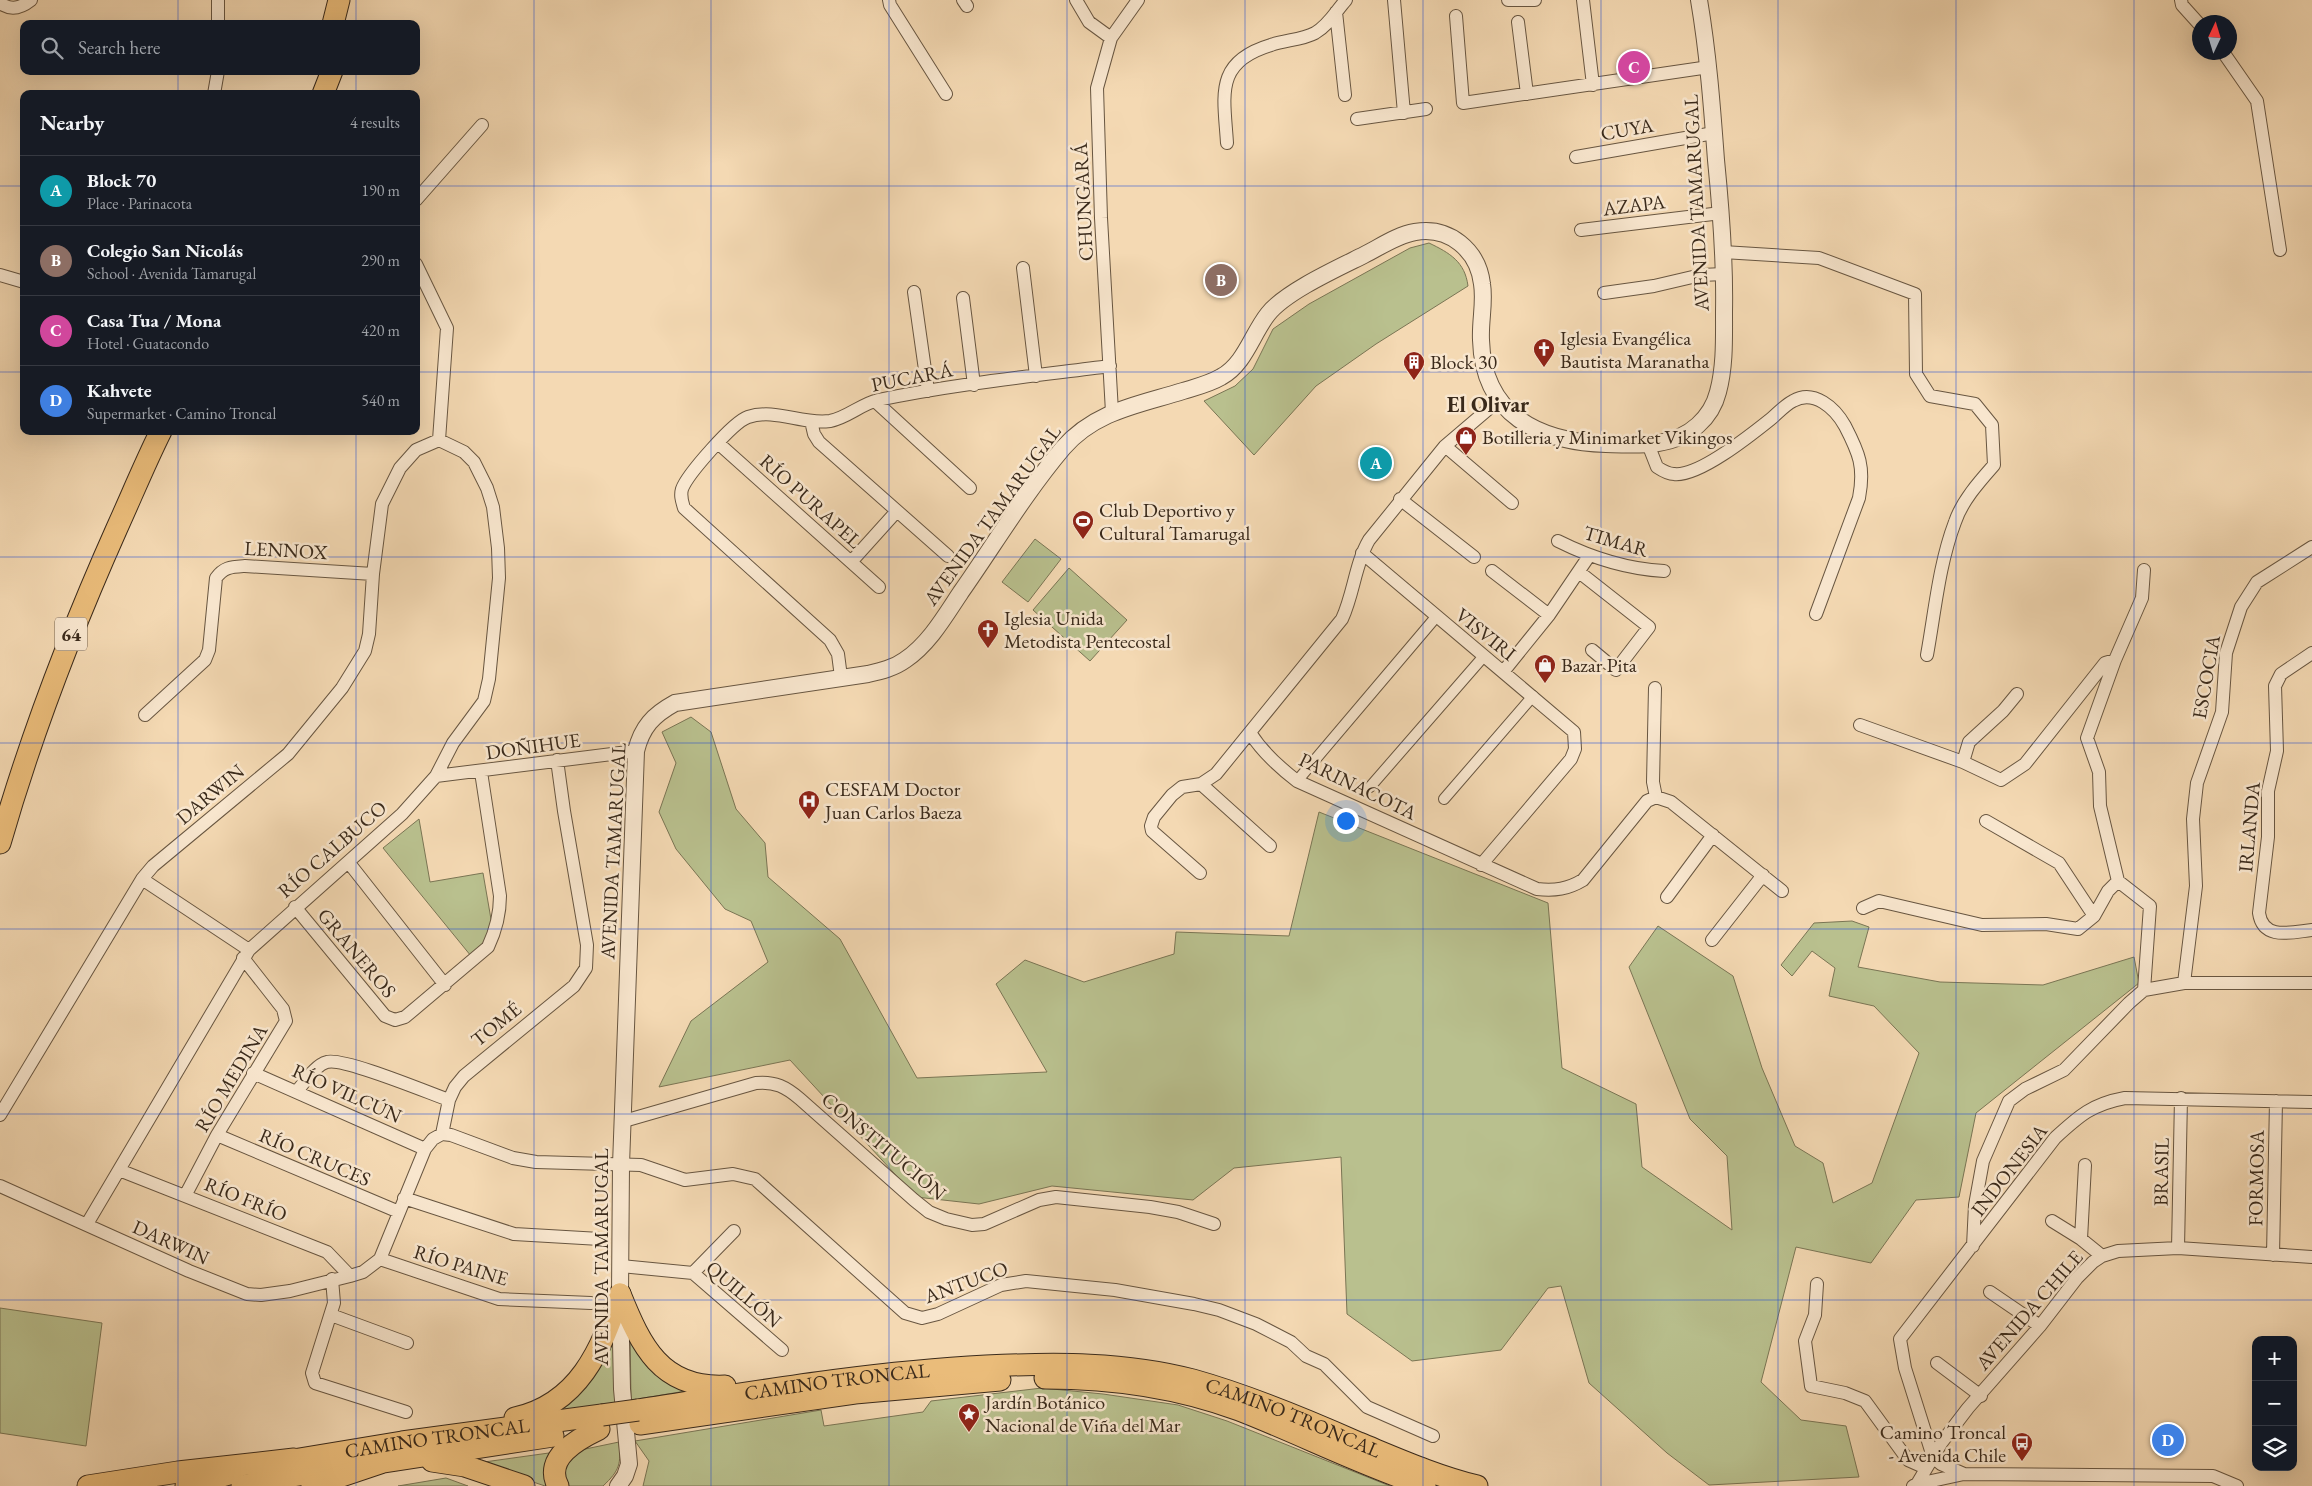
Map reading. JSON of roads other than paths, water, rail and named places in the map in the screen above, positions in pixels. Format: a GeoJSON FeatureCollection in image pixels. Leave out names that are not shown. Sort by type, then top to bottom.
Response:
{"type":"FeatureCollection","features":[{"type":"Feature","properties":{"kind":"main road"},"geometry":{"type":"LineString","coordinates":[[334,20],[339,0]]}},
{"type":"Feature","properties":{"kind":"main road"},"geometry":{"type":"LineString","coordinates":[[348,20],[354,0]]}},
{"type":"Feature","properties":{"kind":"main road"},"geometry":{"type":"LineString","coordinates":[[310,90],[316,75]]}},
{"type":"Feature","properties":{"kind":"main road"},"geometry":{"type":"LineString","coordinates":[[325,90],[330,75]]}},
{"type":"Feature","properties":{"kind":"main road","name":"64"},"geometry":{"type":"LineString","coordinates":[[0,794],[25,715],[60,621],[144,435]]}},
{"type":"Feature","properties":{"kind":"main road","name":"64"},"geometry":{"type":"LineString","coordinates":[[0,844],[25,760],[60,660],[159,435]]}},
{"type":"Feature","properties":{"kind":"main road"},"geometry":{"type":"LineString","coordinates":[[620,1294],[634,1329],[654,1360],[664,1369],[685,1382],[711,1387],[813,1382]]}},
{"type":"Feature","properties":{"kind":"main road"},"geometry":{"type":"LineString","coordinates":[[416,1448],[528,1415],[560,1398],[576,1383],[592,1363],[605,1338],[620,1294]]}},
{"type":"Feature","properties":{"kind":"main road","name":"CAMINO TRONCAL"},"geometry":{"type":"LineString","coordinates":[[186,1486],[214,1477],[294,1459],[416,1448],[602,1424],[813,1382],[936,1368],[1083,1363],[1148,1371],[1192,1380],[1256,1400],[1419,1468],[1477,1486]]}},
{"type":"Feature","properties":{"kind":"main road","name":"CAMINO TRONCAL"},"geometry":{"type":"LineString","coordinates":[[639,1417],[873,1391],[1022,1378],[1078,1378],[1139,1384],[1237,1410],[1425,1486]]}},
{"type":"Feature","properties":{"kind":"main road"},"geometry":{"type":"LineString","coordinates":[[558,1486],[554,1472],[560,1456],[578,1440],[602,1424]]}},
{"type":"Feature","properties":{"kind":"main road"},"geometry":{"type":"LineString","coordinates":[[416,1448],[524,1486]]}},
{"type":"Feature","properties":{"kind":"main road","name":"CAMINO TRONCAL"},"geometry":{"type":"LineString","coordinates":[[242,1486],[380,1463],[416,1448]]}},
{"type":"Feature","properties":{"kind":"main road"},"geometry":{"type":"LineString","coordinates":[[88,1486],[178,1472],[294,1459]]}},
{"type":"Feature","properties":{"kind":"main road"},"geometry":{"type":"LineString","coordinates":[[312,1486],[380,1463]]}},
{"type":"Feature","properties":{"kind":"street"},"geometry":{"type":"LineString","coordinates":[[5,6],[23,6],[31,0]]}},
{"type":"Feature","properties":{"kind":"street"},"geometry":{"type":"LineString","coordinates":[[218,0],[218,20]]}},
{"type":"Feature","properties":{"kind":"street"},"geometry":{"type":"LineString","coordinates":[[889,0],[946,94]]}},
{"type":"Feature","properties":{"kind":"street"},"geometry":{"type":"LineString","coordinates":[[1076,0],[1089,22],[1111,38]]}},
{"type":"Feature","properties":{"kind":"street","name":"CHUNGARÁ"},"geometry":{"type":"LineString","coordinates":[[1112,412],[1101,218],[1097,88],[1111,38],[1138,0]]}},
{"type":"Feature","properties":{"kind":"street"},"geometry":{"type":"LineString","coordinates":[[1227,143],[1224,90],[1234,66],[1246,56],[1269,45],[1314,34],[1326,25],[1346,0]]}},
{"type":"Feature","properties":{"kind":"street"},"geometry":{"type":"LineString","coordinates":[[1394,0],[1404,113]]}},
{"type":"Feature","properties":{"kind":"street"},"geometry":{"type":"LineString","coordinates":[[1508,0],[1534,0]]}},
{"type":"Feature","properties":{"kind":"street"},"geometry":{"type":"LineString","coordinates":[[1583,0],[1593,85]]}},
{"type":"Feature","properties":{"kind":"street","name":"AVENIDA TAMARUGAL"},"geometry":{"type":"LineString","coordinates":[[618,1486],[625,1476],[629,1464],[622,1389],[620,1294],[621,1165],[636,751],[643,729],[655,716],[675,703],[883,671],[902,662],[932,634],[1064,447],[1082,428],[1112,412],[1204,385],[1223,376],[1237,365],[1271,310],[1339,268],[1402,236],[1417,232],[1434,231],[1454,238],[1463,244],[1478,265],[1482,283],[1481,340],[1483,361],[1489,381],[1499,400],[1507,410],[1527,426],[1570,441],[1605,444],[1648,444],[1670,441],[1689,432],[1704,419],[1715,402],[1722,376],[1723,357],[1724,274],[1721,212],[1709,67],[1700,0]]}},
{"type":"Feature","properties":{"kind":"street"},"geometry":{"type":"LineString","coordinates":[[2181,0],[2182,5],[2192,16]]}},
{"type":"Feature","properties":{"kind":"street"},"geometry":{"type":"LineString","coordinates":[[1336,12],[1345,95]]}},
{"type":"Feature","properties":{"kind":"street"},"geometry":{"type":"LineString","coordinates":[[1456,16],[1463,103],[1709,67]]}},
{"type":"Feature","properties":{"kind":"street"},"geometry":{"type":"LineString","coordinates":[[1518,22],[1527,94]]}},
{"type":"Feature","properties":{"kind":"street"},"geometry":{"type":"LineString","coordinates":[[2229,60],[2257,101],[2280,250]]}},
{"type":"Feature","properties":{"kind":"street"},"geometry":{"type":"LineString","coordinates":[[215,90],[217,75]]}},
{"type":"Feature","properties":{"kind":"street"},"geometry":{"type":"LineString","coordinates":[[1357,119],[1426,109]]}},
{"type":"Feature","properties":{"kind":"street"},"geometry":{"type":"LineString","coordinates":[[420,195],[482,125]]}},
{"type":"Feature","properties":{"kind":"street","name":"CUYA"},"geometry":{"type":"LineString","coordinates":[[1576,157],[1714,133]]}},
{"type":"Feature","properties":{"kind":"street","name":"AZAPA"},"geometry":{"type":"LineString","coordinates":[[1581,230],[1721,212]]}},
{"type":"Feature","properties":{"kind":"street"},"geometry":{"type":"LineString","coordinates":[[1723,252],[1819,258],[1915,294],[1916,374],[1930,396],[1975,404],[1992,426],[1994,465],[1977,485],[1955,521],[1944,558],[1928,655]]}},
{"type":"Feature","properties":{"kind":"street"},"geometry":{"type":"LineString","coordinates":[[1023,268],[1036,376]]}},
{"type":"Feature","properties":{"kind":"street"},"geometry":{"type":"LineString","coordinates":[[420,273],[446,328],[438,440]]}},
{"type":"Feature","properties":{"kind":"street"},"geometry":{"type":"LineString","coordinates":[[1604,293],[1654,286],[1701,275],[1724,274]]}},
{"type":"Feature","properties":{"kind":"street"},"geometry":{"type":"LineString","coordinates":[[0,275],[20,281]]}},
{"type":"Feature","properties":{"kind":"street"},"geometry":{"type":"LineString","coordinates":[[914,292],[928,392]]}},
{"type":"Feature","properties":{"kind":"street"},"geometry":{"type":"LineString","coordinates":[[963,298],[974,384]]}},
{"type":"Feature","properties":{"kind":"street","name":"PUCARÁ"},"geometry":{"type":"LineString","coordinates":[[841,677],[838,654],[830,640],[684,508],[681,498],[682,489],[718,443],[738,422],[748,417],[773,414],[811,422],[838,419],[875,401],[974,384],[1110,366]]}},
{"type":"Feature","properties":{"kind":"street"},"geometry":{"type":"LineString","coordinates":[[1648,444],[1657,467],[1675,474],[1690,472],[1731,450],[1792,401],[1811,398],[1828,404],[1834,410],[1858,454],[1862,478],[1859,498],[1816,614]]}},
{"type":"Feature","properties":{"kind":"street"},"geometry":{"type":"LineString","coordinates":[[1200,873],[1156,836],[1151,826],[1154,817],[1182,787],[1201,784],[1216,774],[1251,734],[1342,619],[1348,606],[1362,553],[1400,499],[1445,446],[1499,400]]}},
{"type":"Feature","properties":{"kind":"street"},"geometry":{"type":"LineString","coordinates":[[875,401],[970,488]]}},
{"type":"Feature","properties":{"kind":"street"},"geometry":{"type":"LineString","coordinates":[[811,422],[814,434],[819,442],[948,556]]}},
{"type":"Feature","properties":{"kind":"street","name":"RÍO CALBUCO"},"geometry":{"type":"LineString","coordinates":[[87,1224],[246,954],[295,907],[402,814],[436,776],[453,743],[484,701],[489,679],[499,578],[498,548],[493,507],[480,472],[464,452],[438,440]]}},
{"type":"Feature","properties":{"kind":"street","name":"DARWIN"},"geometry":{"type":"LineString","coordinates":[[0,1115],[142,879],[153,866],[288,754],[342,688],[365,651],[369,634],[373,574],[382,504],[400,468],[416,450],[438,440]]}},
{"type":"Feature","properties":{"kind":"street","name":"RÍO PURAPEL"},"geometry":{"type":"LineString","coordinates":[[718,443],[880,587]]}},
{"type":"Feature","properties":{"kind":"street"},"geometry":{"type":"LineString","coordinates":[[1445,446],[1512,503]]}},
{"type":"Feature","properties":{"kind":"street"},"geometry":{"type":"LineString","coordinates":[[1400,499],[1474,557]]}},
{"type":"Feature","properties":{"kind":"street"},"geometry":{"type":"LineString","coordinates":[[851,562],[896,512]]}},
{"type":"Feature","properties":{"kind":"street","name":"TIMAR"},"geometry":{"type":"LineString","coordinates":[[1558,541],[1589,556],[1637,570],[1664,571]]}},
{"type":"Feature","properties":{"kind":"street","name":"ESCOCIA"},"geometry":{"type":"LineString","coordinates":[[2184,983],[2196,886],[2193,819],[2196,783],[2222,712],[2226,653],[2241,607],[2257,582],[2312,547]]}},
{"type":"Feature","properties":{"kind":"street","name":"VISVIRI"},"geometry":{"type":"LineString","coordinates":[[1362,553],[1436,617],[1569,726],[1576,738],[1575,749],[1571,759],[1481,865]]}},
{"type":"Feature","properties":{"kind":"street"},"geometry":{"type":"LineString","coordinates":[[1504,672],[1549,615],[1589,556]]}},
{"type":"Feature","properties":{"kind":"street","name":"LENNOX"},"geometry":{"type":"LineString","coordinates":[[145,715],[205,660],[209,650],[216,578],[221,571],[229,567],[244,566],[373,574]]}},
{"type":"Feature","properties":{"kind":"street"},"geometry":{"type":"LineString","coordinates":[[2144,570],[2142,598],[2115,660],[2087,738],[2099,772],[2100,806],[2118,881],[2150,906],[2144,990]]}},
{"type":"Feature","properties":{"kind":"street"},"geometry":{"type":"LineString","coordinates":[[1492,571],[1549,615]]}},
{"type":"Feature","properties":{"kind":"street"},"geometry":{"type":"LineString","coordinates":[[1579,572],[1649,626],[1616,670],[1592,650]]}},
{"type":"Feature","properties":{"kind":"street"},"geometry":{"type":"LineString","coordinates":[[1297,781],[1436,617]]}},
{"type":"Feature","properties":{"kind":"street","name":"IRLANDA"},"geometry":{"type":"LineString","coordinates":[[2312,653],[2281,674],[2276,680],[2274,695],[2278,751],[2268,791],[2268,837],[2259,914],[2260,922],[2264,928],[2276,934],[2312,930]]}},
{"type":"Feature","properties":{"kind":"street"},"geometry":{"type":"LineString","coordinates":[[1370,787],[1484,656]]}},
{"type":"Feature","properties":{"kind":"street"},"geometry":{"type":"LineString","coordinates":[[1860,724],[1963,762],[2001,780],[2025,764],[2105,663],[2115,660]]}},
{"type":"Feature","properties":{"kind":"street"},"geometry":{"type":"LineString","coordinates":[[1655,688],[1653,782],[1656,797],[1671,802],[1782,890]]}},
{"type":"Feature","properties":{"kind":"street"},"geometry":{"type":"LineString","coordinates":[[1963,762],[1968,742],[2003,711],[2017,694]]}},
{"type":"Feature","properties":{"kind":"street"},"geometry":{"type":"LineString","coordinates":[[1444,799],[1533,696]]}},
{"type":"Feature","properties":{"kind":"street","name":"PARINACOTA"},"geometry":{"type":"LineString","coordinates":[[1251,734],[1260,748],[1275,764],[1297,781],[1537,889],[1550,890],[1570,887],[1583,880],[1647,801],[1656,797]]}},
{"type":"Feature","properties":{"kind":"street","name":"DOÑIHUE"},"geometry":{"type":"LineString","coordinates":[[436,776],[481,772],[557,760],[636,751]]}},
{"type":"Feature","properties":{"kind":"street","name":"TOMÉ"},"geometry":{"type":"LineString","coordinates":[[442,1134],[449,1100],[455,1087],[473,1067],[574,986],[586,968],[587,945],[557,760]]}},
{"type":"Feature","properties":{"kind":"street","name":"GRANEROS"},"geometry":{"type":"LineString","coordinates":[[295,907],[385,1016],[395,1020],[405,1017],[488,947],[498,922],[500,896],[481,772]]}},
{"type":"Feature","properties":{"kind":"street"},"geometry":{"type":"LineString","coordinates":[[1201,784],[1270,846]]}},
{"type":"Feature","properties":{"kind":"street"},"geometry":{"type":"LineString","coordinates":[[1986,821],[2059,863],[2094,916]]}},
{"type":"Feature","properties":{"kind":"street"},"geometry":{"type":"LineString","coordinates":[[1667,898],[1713,835]]}},
{"type":"Feature","properties":{"kind":"street"},"geometry":{"type":"LineString","coordinates":[[349,862],[445,985]]}},
{"type":"Feature","properties":{"kind":"street"},"geometry":{"type":"LineString","coordinates":[[1712,940],[1763,875]]}},
{"type":"Feature","properties":{"kind":"street","name":"RÍO MEDINA"},"geometry":{"type":"LineString","coordinates":[[142,879],[246,954],[283,1009],[286,1021],[217,1135],[185,1196]]}},
{"type":"Feature","properties":{"kind":"street"},"geometry":{"type":"LineString","coordinates":[[1864,908],[1879,901],[1982,925],[2046,924],[2078,929],[2094,916],[2108,892],[2118,881]]}},
{"type":"Feature","properties":{"kind":"street"},"geometry":{"type":"LineString","coordinates":[[1973,1246],[1975,1205],[1983,1161],[2009,1101],[2026,1089],[2064,1070],[2144,990],[2184,983],[2312,984]]}},
{"type":"Feature","properties":{"kind":"street"},"geometry":{"type":"LineString","coordinates":[[297,1091],[321,1064],[337,1061],[391,1078],[449,1100]]}},
{"type":"Feature","properties":{"kind":"street","name":"RÍO VILCÚN"},"geometry":{"type":"LineString","coordinates":[[253,1073],[425,1149]]}},
{"type":"Feature","properties":{"kind":"street","name":"CONSTITUCIÓN"},"geometry":{"type":"LineString","coordinates":[[624,1121],[756,1083],[776,1083],[787,1088],[800,1099],[914,1200],[929,1212],[946,1219],[966,1224],[984,1224],[1039,1200],[1056,1197],[1150,1207],[1178,1212],[1214,1224]]}},
{"type":"Feature","properties":{"kind":"street","name":"INDONESIA"},"geometry":{"type":"LineString","coordinates":[[1929,1462],[1905,1368],[1900,1339],[2055,1138],[2087,1110],[2106,1102],[2125,1098],[2312,1102]]}},
{"type":"Feature","properties":{"kind":"street","name":"BRASIL"},"geometry":{"type":"LineString","coordinates":[[2178,1248],[2181,1098]]}},
{"type":"Feature","properties":{"kind":"street","name":"FORMOSA"},"geometry":{"type":"LineString","coordinates":[[2273,1255],[2276,1101]]}},
{"type":"Feature","properties":{"kind":"street"},"geometry":{"type":"LineString","coordinates":[[406,1412],[315,1383],[312,1379],[312,1374],[331,1315],[334,1291],[332,1279],[350,1276],[374,1266],[380,1259],[425,1149],[433,1139],[442,1134]]}},
{"type":"Feature","properties":{"kind":"street","name":"ANTUCO"},"geometry":{"type":"LineString","coordinates":[[442,1134],[451,1135],[513,1158],[536,1162],[641,1165],[685,1180],[733,1174],[755,1179],[905,1313],[922,1318],[938,1314],[1001,1285],[1026,1281],[1115,1290],[1219,1310],[1256,1324],[1291,1342],[1306,1356],[1324,1364],[1367,1407],[1433,1436]]}},
{"type":"Feature","properties":{"kind":"street","name":"RÍO CRUCES"},"geometry":{"type":"LineString","coordinates":[[217,1135],[398,1212]]}},
{"type":"Feature","properties":{"kind":"street"},"geometry":{"type":"LineString","coordinates":[[2081,1239],[2085,1165]]}},
{"type":"Feature","properties":{"kind":"street","name":"RÍO FRÍO"},"geometry":{"type":"LineString","coordinates":[[119,1170],[328,1252],[350,1276]]}},
{"type":"Feature","properties":{"kind":"street","name":"DARWIN"},"geometry":{"type":"LineString","coordinates":[[0,1186],[189,1271],[247,1294],[261,1295],[290,1291],[332,1279]]}},
{"type":"Feature","properties":{"kind":"street"},"geometry":{"type":"LineString","coordinates":[[404,1198],[514,1234],[600,1239]]}},
{"type":"Feature","properties":{"kind":"street"},"geometry":{"type":"LineString","coordinates":[[2052,1221],[2081,1239],[2102,1256]]}},
{"type":"Feature","properties":{"kind":"street"},"geometry":{"type":"LineString","coordinates":[[693,1273],[734,1231]]}},
{"type":"Feature","properties":{"kind":"street","name":"AVENIDA CHILE"},"geometry":{"type":"LineString","coordinates":[[1915,1485],[1929,1462],[1968,1408],[2040,1326],[2077,1278],[2102,1256],[2118,1251],[2178,1248],[2312,1257]]}},
{"type":"Feature","properties":{"kind":"street","name":"RÍO PAINE"},"geometry":{"type":"LineString","coordinates":[[380,1259],[500,1299],[591,1303]]}},
{"type":"Feature","properties":{"kind":"street","name":"QUILLÓN"},"geometry":{"type":"LineString","coordinates":[[621,1266],[693,1273],[782,1350]]}},
{"type":"Feature","properties":{"kind":"street"},"geometry":{"type":"LineString","coordinates":[[1817,1284],[1816,1315],[1805,1341],[1811,1386],[1844,1393],[1865,1401],[1908,1460],[1941,1464],[1964,1474]]}},
{"type":"Feature","properties":{"kind":"street"},"geometry":{"type":"LineString","coordinates":[[1990,1292],[2040,1326]]}},
{"type":"Feature","properties":{"kind":"street"},"geometry":{"type":"LineString","coordinates":[[331,1315],[407,1342]]}},
{"type":"Feature","properties":{"kind":"street"},"geometry":{"type":"LineString","coordinates":[[1937,1363],[1980,1396]]}},
{"type":"Feature","properties":{"kind":"street"},"geometry":{"type":"LineString","coordinates":[[1915,1485],[1964,1474],[2213,1476],[2237,1486]]}},
{"type":"Feature","properties":{"kind":"place","name":"Casa Tua / Mona"},"geometry":{"type":"Point","coordinates":[1634,67]}},
{"type":"Feature","properties":{"kind":"place","name":"Colegio San Nicolás"},"geometry":{"type":"Point","coordinates":[1221,280]}},
{"type":"Feature","properties":{"kind":"place","name":"Iglesia Evangélica Bautista Maranatha"},"geometry":{"type":"Point","coordinates":[1544,368]}},
{"type":"Feature","properties":{"kind":"place","name":"Block 30"},"geometry":{"type":"Point","coordinates":[1414,381]}},
{"type":"Feature","properties":{"kind":"place","name":"Botilleria y Minimarket Vikingos"},"geometry":{"type":"Point","coordinates":[1466,456]}},
{"type":"Feature","properties":{"kind":"place","name":"Block 70"},"geometry":{"type":"Point","coordinates":[1376,463]}},
{"type":"Feature","properties":{"kind":"place","name":"Club Deportivo y Cultural Tamarugal"},"geometry":{"type":"Point","coordinates":[1083,540]}},
{"type":"Feature","properties":{"kind":"place","name":"Iglesia Unida Metodista Pentecostal"},"geometry":{"type":"Point","coordinates":[988,649]}},
{"type":"Feature","properties":{"kind":"place","name":"Bazar Pita"},"geometry":{"type":"Point","coordinates":[1545,684]}},
{"type":"Feature","properties":{"kind":"place","name":"CESFAM Doctor Juan Carlos Baeza"},"geometry":{"type":"Point","coordinates":[809,820]}},
{"type":"Feature","properties":{"kind":"place","name":"Jardín Botánico Nacional de Viña del Mar"},"geometry":{"type":"Point","coordinates":[969,1433]}},
{"type":"Feature","properties":{"kind":"place","name":"Kahvete"},"geometry":{"type":"Point","coordinates":[2168,1440]}},
{"type":"Feature","properties":{"kind":"place","name":"Camino Troncal - Avenida Chile"},"geometry":{"type":"Point","coordinates":[2022,1462]}},
{"type":"Feature","properties":{"kind":"district","name":"El Olivar"},"geometry":{"type":"Point","coordinates":[1488,404]}}]}
